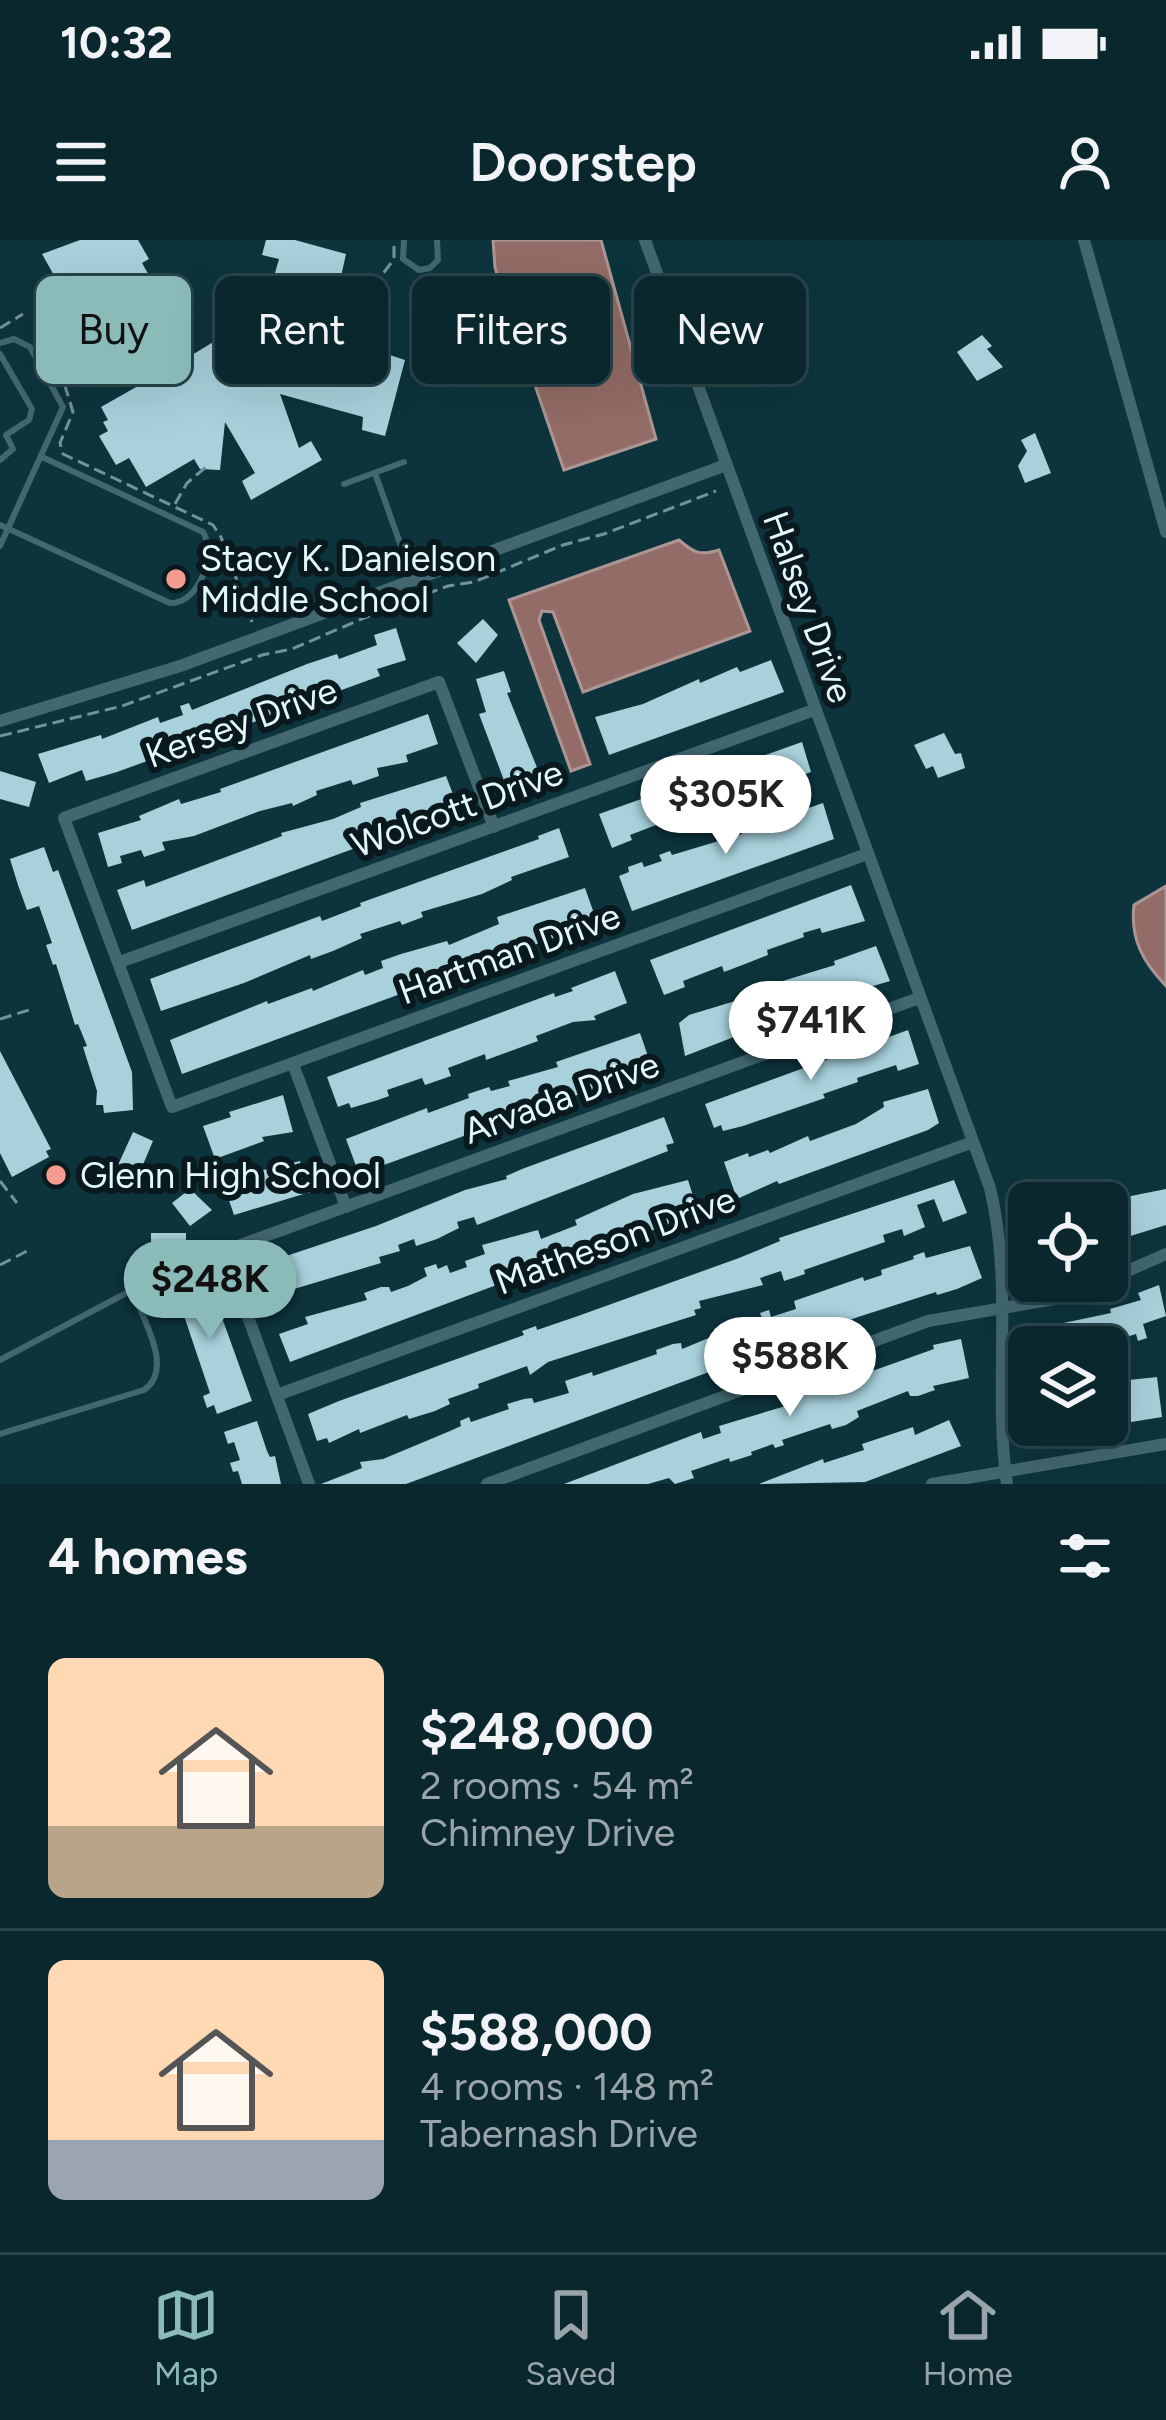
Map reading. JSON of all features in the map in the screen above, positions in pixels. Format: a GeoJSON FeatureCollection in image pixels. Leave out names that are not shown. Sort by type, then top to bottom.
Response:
{"type":"FeatureCollection","features":[{"type":"Feature","properties":{"kind":"street","name":"Halsey Drive"},"geometry":{"type":"LineString","coordinates":[[645,240],[996,1212],[1004,1258],[1006,1479]]}},
{"type":"Feature","properties":{"kind":"street"},"geometry":{"type":"LineString","coordinates":[[1084,240],[1166,532]]}},
{"type":"Feature","properties":{"kind":"street"},"geometry":{"type":"LineString","coordinates":[[0,721],[180,667],[726,465]]}},
{"type":"Feature","properties":{"kind":"street","name":"Kersey Drive"},"geometry":{"type":"LineString","coordinates":[[120,962],[64,818],[439,682],[494,826]]}},
{"type":"Feature","properties":{"kind":"street","name":"Wolcott Drive"},"geometry":{"type":"LineString","coordinates":[[120,962],[814,710]]}},
{"type":"Feature","properties":{"kind":"street","name":"Hartman Drive"},"geometry":{"type":"LineString","coordinates":[[120,962],[172,1107],[867,854]]}},
{"type":"Feature","properties":{"kind":"street","name":"Arvada Drive"},"geometry":{"type":"LineString","coordinates":[[277,1395],[224,1251],[919,998]]}},
{"type":"Feature","properties":{"kind":"street"},"geometry":{"type":"LineString","coordinates":[[293,1064],[346,1207]]}},
{"type":"Feature","properties":{"kind":"street","name":"Matheson Drive"},"geometry":{"type":"LineString","coordinates":[[277,1395],[973,1142]]}},
{"type":"Feature","properties":{"kind":"street"},"geometry":{"type":"LineString","coordinates":[[1128,1270],[1166,1254]]}},
{"type":"Feature","properties":{"kind":"street"},"geometry":{"type":"LineString","coordinates":[[487,1484],[928,1321],[1038,1302]]}},
{"type":"Feature","properties":{"kind":"street"},"geometry":{"type":"LineString","coordinates":[[277,1395],[309,1484]]}},
{"type":"Feature","properties":{"kind":"street"},"geometry":{"type":"LineString","coordinates":[[932,1484],[1006,1479],[1166,1444]]}},
{"type":"Feature","properties":{"kind":"lane"},"geometry":{"type":"LineString","coordinates":[[404,240],[403,259],[418,270],[438,260],[437,240]]}},
{"type":"Feature","properties":{"kind":"lane"},"geometry":{"type":"LineString","coordinates":[[0,343],[14,339],[31,347],[60,399],[62,416],[4,528],[0,546]]}},
{"type":"Feature","properties":{"kind":"lane"},"geometry":{"type":"LineString","coordinates":[[0,354],[32,409],[29,420],[6,435]]}},
{"type":"Feature","properties":{"kind":"lane"},"geometry":{"type":"LineString","coordinates":[[0,425],[14,449],[0,460]]}},
{"type":"Feature","properties":{"kind":"lane"},"geometry":{"type":"LineString","coordinates":[[4,528],[170,603],[190,598],[211,555],[211,544],[203,532],[42,457]]}},
{"type":"Feature","properties":{"kind":"lane"},"geometry":{"type":"LineString","coordinates":[[344,484],[404,462]]}},
{"type":"Feature","properties":{"kind":"lane"},"geometry":{"type":"LineString","coordinates":[[375,473],[414,580]]}},
{"type":"Feature","properties":{"kind":"lane"},"geometry":{"type":"LineString","coordinates":[[0,1360],[132,1290],[159,1368],[155,1382],[144,1390],[0,1434]]}},
{"type":"Feature","properties":{"kind":"path"},"geometry":{"type":"LineString","coordinates":[[381,276],[394,259],[394,240]]}},
{"type":"Feature","properties":{"kind":"path"},"geometry":{"type":"LineString","coordinates":[[0,328],[23,314]]}},
{"type":"Feature","properties":{"kind":"path"},"geometry":{"type":"LineString","coordinates":[[65,385],[73,412],[60,443],[63,454],[218,531],[252,622]]}},
{"type":"Feature","properties":{"kind":"path"},"geometry":{"type":"LineString","coordinates":[[174,506],[187,483],[206,467]]}},
{"type":"Feature","properties":{"kind":"path"},"geometry":{"type":"LineString","coordinates":[[0,736],[122,706],[262,655],[292,649],[378,612],[448,586],[474,582],[563,544],[604,534],[716,491]]}},
{"type":"Feature","properties":{"kind":"path"},"geometry":{"type":"LineString","coordinates":[[0,1019],[29,1010]]}},
{"type":"Feature","properties":{"kind":"path"},"geometry":{"type":"LineString","coordinates":[[0,1181],[17,1203]]}},
{"type":"Feature","properties":{"kind":"path"},"geometry":{"type":"LineString","coordinates":[[0,1265],[31,1249]]}},
{"type":"Feature","properties":{"kind":"shaded area"},"geometry":{"type":"Polygon","coordinates":[[[493,240],[601,240],[634,359],[634,384],[641,384],[656,439],[564,470],[535,384],[610,384],[610,276],[498,276],[493,240]]]}},
{"type":"Feature","properties":{"kind":"shaded area"},"geometry":{"type":"Polygon","coordinates":[[[679,540],[698,552],[719,550],[750,631],[583,692],[553,612],[542,611],[539,620],[590,764],[571,771],[509,600],[679,540]]]}},
{"type":"Feature","properties":{"kind":"shaded area"},"geometry":{"type":"Polygon","coordinates":[[[1166,886],[1166,986],[1140,949],[1133,917],[1134,905],[1166,886]]]}},
{"type":"Feature","properties":{"kind":"building"},"geometry":{"type":"Polygon","coordinates":[[[80,240],[138,240],[149,259],[142,263],[149,276],[54,276],[42,254],[80,240]]]}},
{"type":"Feature","properties":{"kind":"building"},"geometry":{"type":"Polygon","coordinates":[[[266,240],[295,240],[346,254],[341,276],[274,276],[279,259],[262,255],[266,240]]]}},
{"type":"Feature","properties":{"kind":"building"},"geometry":{"type":"Polygon","coordinates":[[[982,335],[1003,367],[977,381],[957,352],[982,335]]]}},
{"type":"Feature","properties":{"kind":"building"},"geometry":{"type":"Polygon","coordinates":[[[215,341],[215,384],[388,384],[388,354],[405,360],[385,436],[362,430],[363,417],[280,394],[299,448],[311,441],[322,460],[251,500],[242,481],[255,473],[225,422],[220,470],[200,469],[194,459],[146,487],[129,458],[116,465],[99,436],[108,431],[101,407],[141,384],[191,384],[191,356],[215,341]]]}},
{"type":"Feature","properties":{"kind":"building"},"geometry":{"type":"Polygon","coordinates":[[[1035,433],[1051,473],[1025,483],[1018,466],[1027,451],[1021,440],[1035,433]]]}},
{"type":"Feature","properties":{"kind":"building"},"geometry":{"type":"Polygon","coordinates":[[[483,619],[498,635],[476,663],[457,643],[483,619]]]}},
{"type":"Feature","properties":{"kind":"building"},"geometry":{"type":"Polygon","coordinates":[[[396,628],[406,660],[377,669],[380,676],[117,772],[86,781],[82,770],[49,783],[38,754],[101,735],[102,739],[158,717],[160,723],[183,715],[180,706],[189,703],[192,710],[307,664],[337,654],[339,659],[377,645],[374,635],[396,628]]]}},
{"type":"Feature","properties":{"kind":"building"},"geometry":{"type":"Polygon","coordinates":[[[771,660],[784,692],[609,755],[595,717],[643,704],[699,679],[700,683],[737,667],[740,672],[771,660]]]}},
{"type":"Feature","properties":{"kind":"building"},"geometry":{"type":"Polygon","coordinates":[[[504,671],[511,692],[507,693],[542,780],[508,791],[479,714],[486,712],[476,679],[504,671]]]}},
{"type":"Feature","properties":{"kind":"building"},"geometry":{"type":"Polygon","coordinates":[[[428,714],[438,744],[406,755],[408,762],[377,768],[379,776],[353,785],[351,780],[316,791],[317,795],[293,806],[260,811],[194,836],[162,842],[165,850],[144,857],[141,850],[120,856],[122,863],[108,867],[98,833],[141,820],[139,816],[179,799],[181,804],[221,792],[428,714]]]}},
{"type":"Feature","properties":{"kind":"building"},"geometry":{"type":"Polygon","coordinates":[[[944,733],[955,754],[961,753],[965,768],[938,778],[933,766],[926,769],[914,745],[944,733]]]}},
{"type":"Feature","properties":{"kind":"building"},"geometry":{"type":"Polygon","coordinates":[[[802,742],[811,772],[690,814],[692,818],[671,825],[669,820],[630,835],[632,840],[612,848],[599,814],[802,742]]]}},
{"type":"Feature","properties":{"kind":"building"},"geometry":{"type":"Polygon","coordinates":[[[0,771],[36,782],[29,807],[0,799],[0,771]]]}},
{"type":"Feature","properties":{"kind":"building"},"geometry":{"type":"Polygon","coordinates":[[[446,776],[459,810],[132,930],[117,890],[144,880],[146,887],[281,833],[333,819],[361,807],[360,803],[446,776]]]}},
{"type":"Feature","properties":{"kind":"building"},"geometry":{"type":"Polygon","coordinates":[[[823,803],[834,839],[632,911],[619,876],[629,872],[628,867],[642,862],[644,867],[662,861],[659,855],[670,851],[672,855],[742,834],[741,830],[771,820],[769,815],[780,812],[782,817],[823,803]]]}},
{"type":"Feature","properties":{"kind":"building"},"geometry":{"type":"Polygon","coordinates":[[[559,828],[569,857],[511,877],[482,894],[421,912],[423,917],[402,925],[400,921],[360,934],[362,938],[333,951],[311,959],[310,955],[161,1011],[150,979],[320,916],[322,921],[559,828]]]}},
{"type":"Feature","properties":{"kind":"building"},"geometry":{"type":"Polygon","coordinates":[[[44,847],[53,872],[58,870],[132,1072],[133,1110],[104,1113],[103,1105],[96,1105],[97,1091],[83,1047],[87,1046],[46,945],[52,943],[39,906],[27,910],[18,885],[10,859],[44,847]]]}},
{"type":"Feature","properties":{"kind":"building"},"geometry":{"type":"Polygon","coordinates":[[[851,885],[865,921],[822,933],[820,928],[803,933],[804,937],[767,950],[768,955],[683,981],[685,987],[664,995],[650,960],[851,885]]]}},
{"type":"Feature","properties":{"kind":"building"},"geometry":{"type":"Polygon","coordinates":[[[585,888],[597,922],[182,1074],[170,1040],[267,1001],[313,991],[363,970],[365,975],[383,968],[381,961],[401,954],[447,941],[449,945],[499,924],[497,917],[585,888]]]}},
{"type":"Feature","properties":{"kind":"building"},"geometry":{"type":"Polygon","coordinates":[[[876,946],[890,981],[685,1056],[679,1023],[689,1015],[765,992],[763,987],[835,965],[834,961],[876,946]]]}},
{"type":"Feature","properties":{"kind":"building"},"geometry":{"type":"Polygon","coordinates":[[[615,971],[627,1003],[594,1016],[596,1020],[573,1022],[536,1036],[538,1041],[448,1068],[451,1076],[425,1085],[422,1078],[387,1090],[389,1096],[378,1100],[338,1107],[327,1077],[554,993],[555,997],[573,991],[571,988],[615,971]]]}},
{"type":"Feature","properties":{"kind":"building"},"geometry":{"type":"Polygon","coordinates":[[[908,1030],[919,1064],[898,1071],[896,1065],[857,1078],[858,1082],[823,1094],[825,1098],[743,1126],[723,1131],[721,1125],[714,1128],[705,1104],[908,1030]]]}},
{"type":"Feature","properties":{"kind":"building"},"geometry":{"type":"Polygon","coordinates":[[[640,1033],[652,1068],[359,1174],[346,1139],[489,1087],[491,1091],[510,1086],[508,1081],[558,1067],[556,1062],[640,1033]]]}},
{"type":"Feature","properties":{"kind":"building"},"geometry":{"type":"Polygon","coordinates":[[[0,1051],[51,1149],[46,1151],[49,1157],[12,1177],[0,1153],[0,1051]]]}},
{"type":"Feature","properties":{"kind":"building"},"geometry":{"type":"Polygon","coordinates":[[[928,1089],[939,1123],[928,1130],[737,1199],[724,1162],[748,1153],[749,1157],[770,1153],[808,1136],[810,1141],[856,1124],[884,1107],[883,1102],[928,1089]]]}},
{"type":"Feature","properties":{"kind":"building"},"geometry":{"type":"Polygon","coordinates":[[[283,1095],[293,1132],[262,1137],[264,1141],[215,1159],[203,1126],[231,1117],[229,1112],[283,1095]]]}},
{"type":"Feature","properties":{"kind":"building"},"geometry":{"type":"Polygon","coordinates":[[[664,1117],[674,1143],[666,1145],[668,1151],[477,1225],[474,1217],[457,1222],[459,1228],[437,1239],[416,1246],[414,1239],[398,1245],[400,1251],[379,1257],[381,1263],[284,1292],[285,1296],[264,1303],[253,1267],[507,1179],[522,1169],[664,1117]]]}},
{"type":"Feature","properties":{"kind":"building"},"geometry":{"type":"Polygon","coordinates":[[[133,1132],[153,1141],[139,1174],[118,1165],[133,1132]]]}},
{"type":"Feature","properties":{"kind":"building"},"geometry":{"type":"Polygon","coordinates":[[[300,1161],[301,1166],[309,1164],[317,1190],[234,1215],[222,1180],[300,1161]]]}},
{"type":"Feature","properties":{"kind":"building"},"geometry":{"type":"Polygon","coordinates":[[[688,1180],[699,1215],[290,1362],[279,1334],[308,1324],[305,1317],[367,1300],[364,1293],[381,1287],[391,1292],[408,1286],[427,1276],[424,1268],[436,1264],[438,1269],[447,1265],[450,1273],[467,1267],[465,1261],[485,1254],[482,1245],[538,1230],[541,1239],[633,1194],[688,1180]]]}},
{"type":"Feature","properties":{"kind":"building"},"geometry":{"type":"Polygon","coordinates":[[[954,1180],[967,1213],[943,1222],[934,1199],[917,1205],[925,1227],[904,1236],[902,1229],[883,1235],[885,1242],[784,1281],[781,1271],[760,1278],[763,1285],[699,1301],[696,1315],[548,1362],[530,1375],[527,1366],[478,1384],[479,1388],[448,1399],[450,1404],[435,1411],[409,1419],[407,1415],[360,1433],[359,1429],[329,1443],[327,1438],[317,1441],[308,1414],[339,1401],[524,1335],[522,1331],[536,1326],[537,1330],[739,1258],[779,1238],[954,1180]]]}},
{"type":"Feature","properties":{"kind":"building"},"geometry":{"type":"Polygon","coordinates":[[[190,1189],[212,1210],[190,1226],[172,1203],[190,1189]]]}},
{"type":"Feature","properties":{"kind":"building"},"geometry":{"type":"Polygon","coordinates":[[[1166,1189],[1166,1225],[1128,1237],[1128,1197],[1166,1189]]]}},
{"type":"Feature","properties":{"kind":"building"},"geometry":{"type":"Polygon","coordinates":[[[151,1233],[186,1233],[186,1255],[151,1255],[151,1233]]]}},
{"type":"Feature","properties":{"kind":"building"},"geometry":{"type":"Polygon","coordinates":[[[970,1246],[982,1278],[957,1289],[858,1317],[406,1484],[321,1484],[362,1468],[360,1462],[383,1459],[450,1431],[469,1417],[471,1422],[509,1409],[507,1404],[532,1398],[534,1403],[569,1393],[565,1381],[592,1372],[593,1376],[673,1344],[681,1343],[682,1349],[716,1335],[714,1329],[739,1321],[748,1345],[769,1338],[760,1313],[769,1310],[771,1317],[796,1309],[794,1301],[882,1275],[881,1270],[924,1252],[926,1258],[970,1246]]]}},
{"type":"Feature","properties":{"kind":"building"},"geometry":{"type":"Polygon","coordinates":[[[193,1268],[201,1295],[212,1290],[252,1401],[217,1414],[214,1405],[207,1408],[203,1396],[210,1393],[177,1295],[167,1298],[163,1285],[168,1284],[165,1275],[193,1268]]]}},
{"type":"Feature","properties":{"kind":"building"},"geometry":{"type":"Polygon","coordinates":[[[1159,1285],[1166,1316],[1143,1324],[1147,1338],[1138,1341],[1136,1334],[1128,1337],[1128,1326],[1049,1326],[1111,1313],[1110,1309],[1141,1300],[1138,1293],[1159,1285]]]}},
{"type":"Feature","properties":{"kind":"building"},"geometry":{"type":"Polygon","coordinates":[[[961,1339],[969,1378],[933,1386],[935,1390],[918,1396],[908,1391],[857,1411],[859,1417],[846,1425],[832,1429],[830,1424],[782,1440],[784,1445],[775,1448],[773,1444],[752,1455],[691,1471],[694,1478],[675,1484],[669,1478],[648,1484],[564,1484],[701,1432],[703,1439],[721,1433],[719,1426],[789,1405],[788,1401],[934,1349],[933,1345],[961,1339]]]}},
{"type":"Feature","properties":{"kind":"building"},"geometry":{"type":"Polygon","coordinates":[[[1157,1377],[1162,1417],[1128,1423],[1129,1380],[1157,1377]]]}},
{"type":"Feature","properties":{"kind":"building"},"geometry":{"type":"Polygon","coordinates":[[[949,1420],[961,1446],[865,1482],[759,1484],[823,1459],[824,1463],[864,1450],[862,1444],[913,1427],[915,1435],[949,1420]]]}},
{"type":"Feature","properties":{"kind":"building"},"geometry":{"type":"Polygon","coordinates":[[[257,1421],[270,1457],[275,1456],[281,1484],[242,1484],[238,1471],[233,1472],[230,1463],[240,1460],[234,1442],[228,1444],[224,1432],[257,1421]]]}},
{"type":"Feature","properties":{"kind":"place","name":"Stacy K. Danielson Middle School"},"geometry":{"type":"Point","coordinates":[176,579]}},
{"type":"Feature","properties":{"kind":"place","name":"Glenn High School"},"geometry":{"type":"Point","coordinates":[56,1175]}}]}
